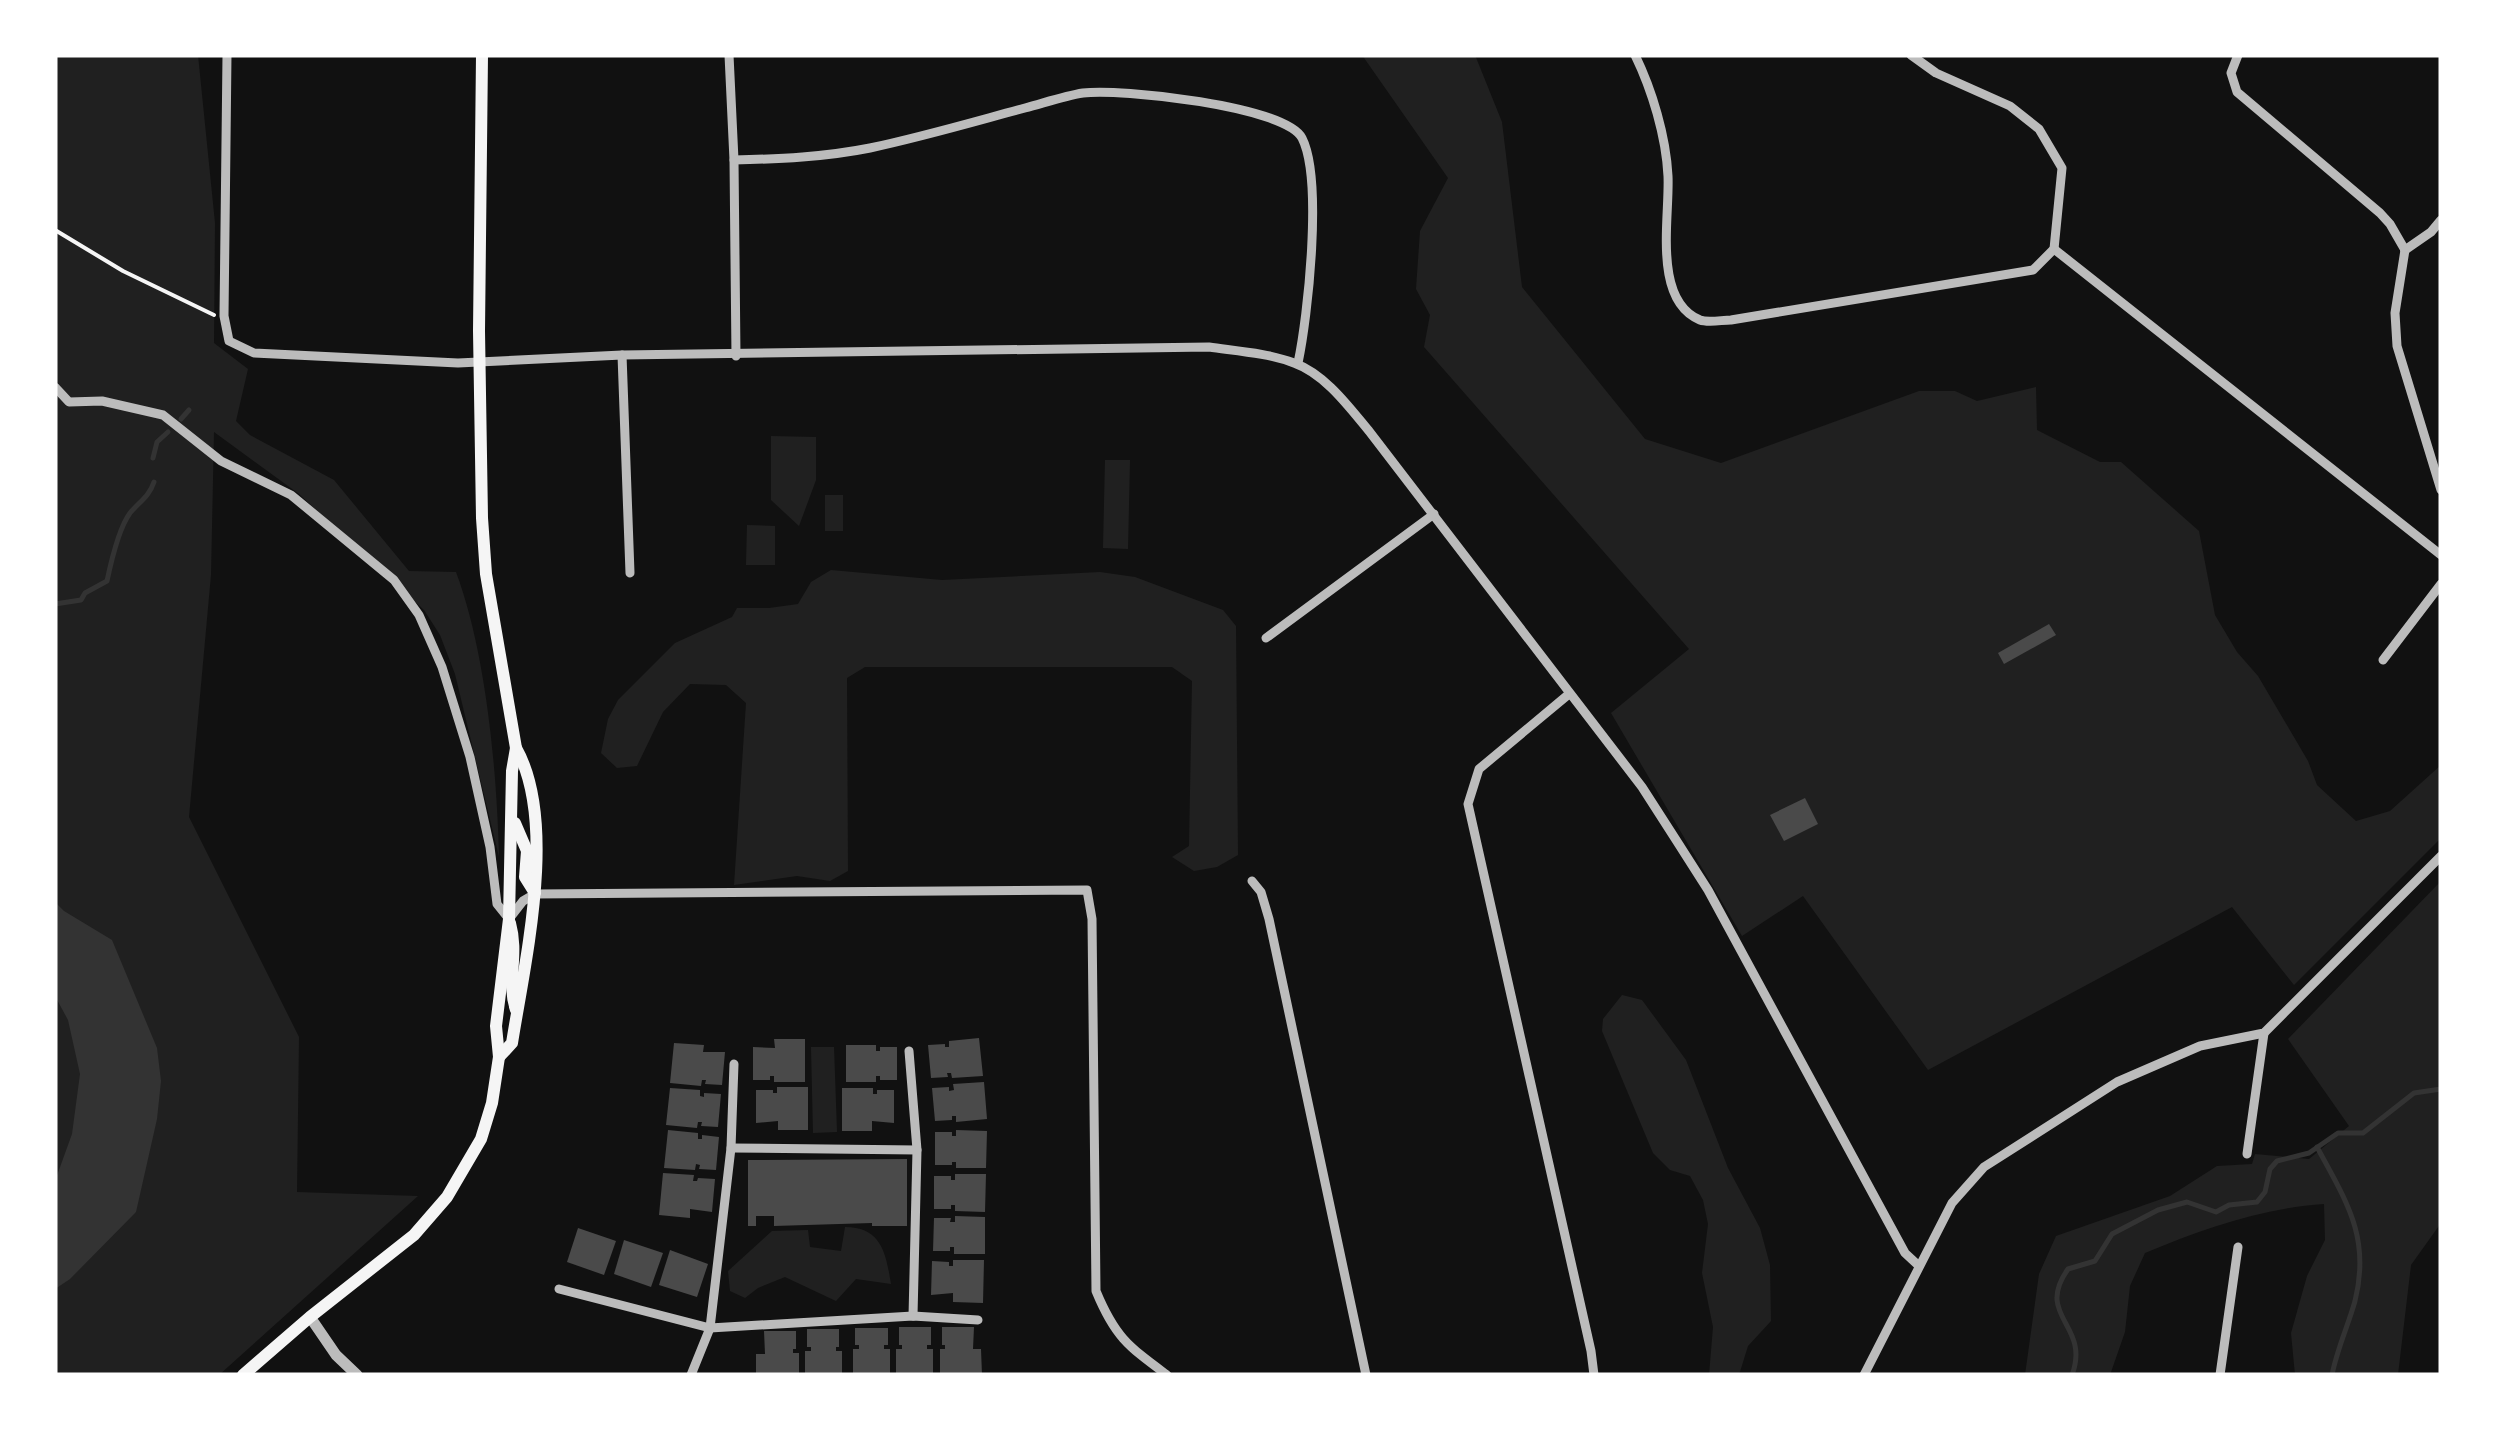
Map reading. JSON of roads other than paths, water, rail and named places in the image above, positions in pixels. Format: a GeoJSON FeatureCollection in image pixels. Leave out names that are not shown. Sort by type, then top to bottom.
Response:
{"type":"FeatureCollection","features":[{"type":"Feature","properties":{"kind":"main road"},"geometry":{"type":"LineString","coordinates":[[482,55],[482,518],[486,574],[516,748],[529,772],[536,851],[535,894],[512,1043],[500,1058]]}},
{"type":"Feature","properties":{"kind":"main road"},"geometry":{"type":"LineString","coordinates":[[243,1375],[414,1236],[447,1198],[481,1139],[500,1058],[496,1026],[508,920],[516,748]]}},
{"type":"Feature","properties":{"kind":"main road"},"geometry":{"type":"LineString","coordinates":[[512,816],[527,851],[525,877],[535,894]]}},
{"type":"Feature","properties":{"kind":"main road"},"geometry":{"type":"LineString","coordinates":[[508,920],[516,945],[510,992],[517,1013]]}},
{"type":"Feature","properties":{"kind":"street"},"geometry":{"type":"LineString","coordinates":[[227,55],[226,333],[233,344],[267,355],[479,361],[622,355],[1209,347],[1298,364],[1339,395],[1642,787],[1708,890],[1905,1253],[1918,1266]]}},
{"type":"Feature","properties":{"kind":"street"},"geometry":{"type":"LineString","coordinates":[[729,55],[736,356]]}},
{"type":"Feature","properties":{"kind":"street"},"geometry":{"type":"LineString","coordinates":[[1635,55],[1658,121],[1668,172],[1668,276],[1680,305],[1702,321],[1731,320],[2033,270],[2054,250],[2062,168],[2039,129],[2010,106],[1936,74],[1912,55]]}},
{"type":"Feature","properties":{"kind":"street"},"geometry":{"type":"LineString","coordinates":[[2238,55],[2232,73],[2237,92],[2380,213],[2405,250],[2396,313],[2397,346],[2441,490]]}},
{"type":"Feature","properties":{"kind":"street"},"geometry":{"type":"LineString","coordinates":[[734,160],[794,158],[868,148],[1084,93],[1147,95],[1253,112],[1283,122],[1300,134],[1309,159],[1308,314],[1298,364]]}},
{"type":"Feature","properties":{"kind":"street"},"geometry":{"type":"LineString","coordinates":[[2405,250],[2441,220]]}},
{"type":"Feature","properties":{"kind":"street"},"geometry":{"type":"LineString","coordinates":[[2054,250],[2441,555]]}},
{"type":"Feature","properties":{"kind":"street"},"geometry":{"type":"LineString","coordinates":[[622,355],[630,573]]}},
{"type":"Feature","properties":{"kind":"street"},"geometry":{"type":"LineString","coordinates":[[55,387],[70,402],[102,400],[163,415],[221,461],[291,495],[394,580],[418,614],[442,667],[470,758],[498,904],[508,920],[523,901],[535,894],[1087,890],[1092,919],[1096,1291],[1110,1326],[1130,1348],[1167,1375]]}},
{"type":"Feature","properties":{"kind":"street"},"geometry":{"type":"LineString","coordinates":[[1266,638],[1434,514]]}},
{"type":"Feature","properties":{"kind":"street"},"geometry":{"type":"LineString","coordinates":[[2383,660],[2441,584]]}},
{"type":"Feature","properties":{"kind":"street"},"geometry":{"type":"LineString","coordinates":[[1569,694],[1479,769],[1468,804],[1594,1375]]}},
{"type":"Feature","properties":{"kind":"street"},"geometry":{"type":"LineString","coordinates":[[1864,1375],[1952,1203],[1984,1167],[2118,1082],[2200,1046],[2264,1033],[2441,856]]}},
{"type":"Feature","properties":{"kind":"street"},"geometry":{"type":"LineString","coordinates":[[1252,880],[1261,892],[1269,919],[1366,1375]]}},
{"type":"Feature","properties":{"kind":"street"},"geometry":{"type":"LineString","coordinates":[[2246,1154],[2264,1033]]}},
{"type":"Feature","properties":{"kind":"street"},"geometry":{"type":"LineString","coordinates":[[910,1051],[916,1150],[914,1316]]}},
{"type":"Feature","properties":{"kind":"street"},"geometry":{"type":"LineString","coordinates":[[692,1375],[710,1328],[731,1148],[734,1064]]}},
{"type":"Feature","properties":{"kind":"street"},"geometry":{"type":"LineString","coordinates":[[731,1148],[916,1150]]}},
{"type":"Feature","properties":{"kind":"street"},"geometry":{"type":"LineString","coordinates":[[2220,1375],[2238,1247]]}},
{"type":"Feature","properties":{"kind":"street"},"geometry":{"type":"LineString","coordinates":[[559,1289],[710,1328],[914,1316],[978,1320]]}},
{"type":"Feature","properties":{"kind":"street"},"geometry":{"type":"LineString","coordinates":[[310,1317],[336,1355],[358,1375]]}},
{"type":"Feature","properties":{"kind":"waterway"},"geometry":{"type":"LineString","coordinates":[[181,419],[189,410]]}},
{"type":"Feature","properties":{"kind":"waterway"},"geometry":{"type":"LineString","coordinates":[[153,458],[157,442],[168,432]]}},
{"type":"Feature","properties":{"kind":"waterway"},"geometry":{"type":"LineString","coordinates":[[55,604],[81,600],[85,593],[107,581],[126,519],[154,482]]}},
{"type":"Feature","properties":{"kind":"waterway"},"geometry":{"type":"LineString","coordinates":[[2072,1375],[2075,1344],[2059,1310],[2059,1285],[2068,1269],[2095,1261],[2112,1234],[2158,1210],[2187,1202],[2216,1212],[2229,1205],[2257,1202],[2277,1161],[2309,1153],[2338,1133],[2363,1133],[2414,1093],[2441,1089]]}},
{"type":"Feature","properties":{"kind":"waterway"},"geometry":{"type":"LineString","coordinates":[[2317,1147],[2353,1220],[2360,1258],[2355,1301],[2332,1375]]}}]}
